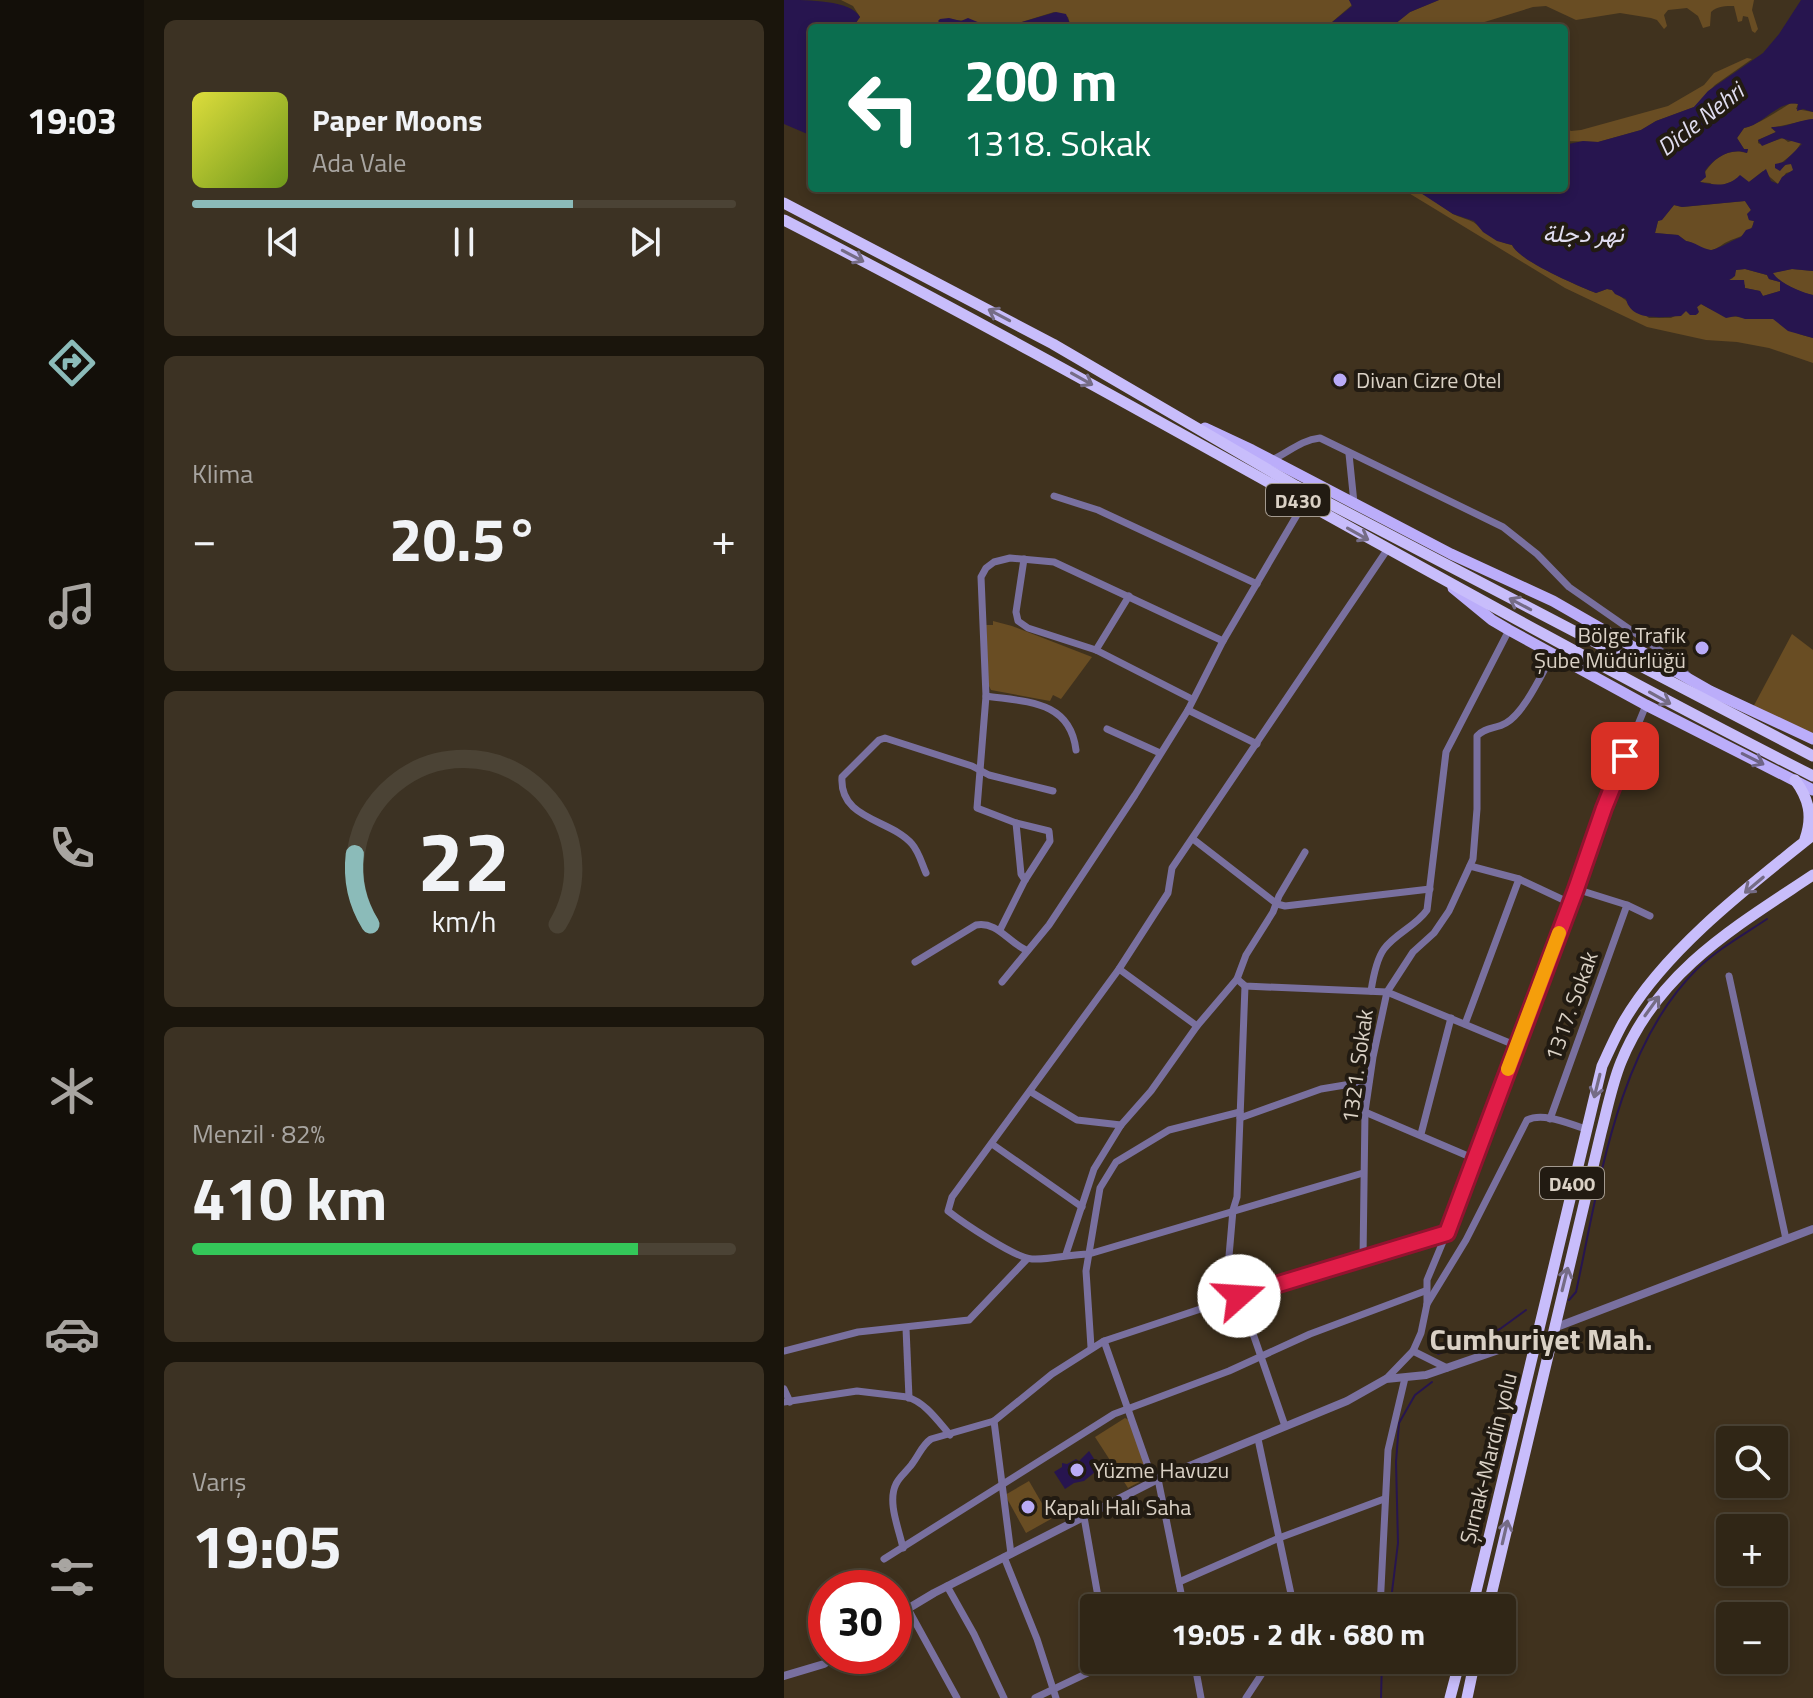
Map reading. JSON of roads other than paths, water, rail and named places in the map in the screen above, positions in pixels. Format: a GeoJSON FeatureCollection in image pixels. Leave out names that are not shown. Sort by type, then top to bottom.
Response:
{"type":"FeatureCollection","features":[{"type":"Feature","properties":{"kind":"highway","name":"D430"},"geometry":{"type":"LineString","coordinates":[[784,203],[1053,344],[1296,486],[1813,756]]}},
{"type":"Feature","properties":{"kind":"highway","name":"D430"},"geometry":{"type":"LineString","coordinates":[[784,220],[1045,357],[1387,550],[1668,702],[1813,776]]}},
{"type":"Feature","properties":{"kind":"highway"},"geometry":{"type":"LineString","coordinates":[[1795,780],[1804,793],[1810,813],[1809,838]]}},
{"type":"Feature","properties":{"kind":"highway","name":"Şırnak-Mardin yolu"},"geometry":{"type":"LineString","coordinates":[[1475,1594],[1602,1066],[1624,1020],[1658,974],[1694,936],[1809,838]]}},
{"type":"Feature","properties":{"kind":"highway","name":"Şırnak-Mardin yolu"},"geometry":{"type":"LineString","coordinates":[[1491,1594],[1553,1328],[1621,1062],[1645,1016],[1674,978],[1709,945],[1813,875]]}},
{"type":"Feature","properties":{"kind":"highway"},"geometry":{"type":"LineString","coordinates":[[1450,1698],[1456,1674]]}},
{"type":"Feature","properties":{"kind":"highway"},"geometry":{"type":"LineString","coordinates":[[1467,1698],[1472,1674]]}},
{"type":"Feature","properties":{"kind":"main road"},"geometry":{"type":"LineString","coordinates":[[1170,412],[1272,460],[1451,554],[1553,601],[1692,681],[1813,739]]}},
{"type":"Feature","properties":{"kind":"main road"},"geometry":{"type":"LineString","coordinates":[[1443,580],[1509,630],[1646,705],[1813,790]]}},
{"type":"Feature","properties":{"kind":"street"},"geometry":{"type":"LineString","coordinates":[[1272,460],[1306,440],[1320,438],[1503,527],[1537,554],[1569,587],[1671,658],[1692,681]]}},
{"type":"Feature","properties":{"kind":"street"},"geometry":{"type":"LineString","coordinates":[[1349,454],[1354,503]]}},
{"type":"Feature","properties":{"kind":"street"},"geometry":{"type":"LineString","coordinates":[[1054,496],[1098,510],[1257,584]]}},
{"type":"Feature","properties":{"kind":"street"},"geometry":{"type":"LineString","coordinates":[[1002,982],[1049,925],[1188,710],[1223,641],[1304,503]]}},
{"type":"Feature","properties":{"kind":"street"},"geometry":{"type":"LineString","coordinates":[[1363,1173],[1089,1254],[1066,1254],[1054,1258],[1027,1259],[963,1223],[948,1211],[952,1197],[1119,969],[1168,893],[1172,868],[1387,550]]}},
{"type":"Feature","properties":{"kind":"street"},"geometry":{"type":"LineString","coordinates":[[1000,930],[1025,880],[1050,841],[1049,831],[1016,823],[977,808],[986,696],[981,577],[986,568],[994,562],[1010,558],[1054,562],[1223,641]]}},
{"type":"Feature","properties":{"kind":"street"},"geometry":{"type":"LineString","coordinates":[[1024,559],[1016,612],[1018,621],[1028,628],[1096,650],[1192,699]]}},
{"type":"Feature","properties":{"kind":"street"},"geometry":{"type":"LineString","coordinates":[[1096,650],[1129,596]]}},
{"type":"Feature","properties":{"kind":"street"},"geometry":{"type":"LineString","coordinates":[[1371,991],[1374,973],[1385,948],[1427,910],[1446,752],[1509,630]]}},
{"type":"Feature","properties":{"kind":"street","name":"1321. Sokak"},"geometry":{"type":"LineString","coordinates":[[1363,1258],[1365,1112],[1387,992],[1413,952],[1434,933],[1449,911],[1473,859],[1477,736],[1482,731],[1505,724],[1517,713],[1553,654]]}},
{"type":"Feature","properties":{"kind":"street"},"geometry":{"type":"LineString","coordinates":[[986,696],[1040,704],[1057,713],[1071,726],[1076,750]]}},
{"type":"Feature","properties":{"kind":"street"},"geometry":{"type":"LineString","coordinates":[[1427,1304],[1427,1280],[1475,1159],[1604,808],[1646,705]]}},
{"type":"Feature","properties":{"kind":"street"},"geometry":{"type":"LineString","coordinates":[[1188,710],[1257,744]]}},
{"type":"Feature","properties":{"kind":"street"},"geometry":{"type":"LineString","coordinates":[[1107,729],[1160,753]]}},
{"type":"Feature","properties":{"kind":"street"},"geometry":{"type":"LineString","coordinates":[[926,873],[914,845],[866,817],[848,803],[843,791],[842,777],[879,740],[885,738],[1053,791]]}},
{"type":"Feature","properties":{"kind":"street"},"geometry":{"type":"LineString","coordinates":[[1016,823],[1021,874],[1025,880]]}},
{"type":"Feature","properties":{"kind":"street"},"geometry":{"type":"LineString","coordinates":[[1193,839],[1277,904],[1285,906],[1430,889]]}},
{"type":"Feature","properties":{"kind":"street"},"geometry":{"type":"LineString","coordinates":[[1066,1254],[1094,1169],[1121,1125],[1237,979],[1246,955],[1305,852]]}},
{"type":"Feature","properties":{"kind":"street"},"geometry":{"type":"LineString","coordinates":[[1470,866],[1519,879],[1570,903]]}},
{"type":"Feature","properties":{"kind":"street"},"geometry":{"type":"LineString","coordinates":[[1465,1024],[1519,879]]}},
{"type":"Feature","properties":{"kind":"street"},"geometry":{"type":"LineString","coordinates":[[1576,889],[1627,905],[1650,916]]}},
{"type":"Feature","properties":{"kind":"street","name":"1317. Sokak"},"geometry":{"type":"LineString","coordinates":[[1550,1119],[1627,905]]}},
{"type":"Feature","properties":{"kind":"street"},"geometry":{"type":"LineString","coordinates":[[915,962],[976,925],[985,923],[1000,930],[1026,950]]}},
{"type":"Feature","properties":{"kind":"street"},"geometry":{"type":"LineString","coordinates":[[1119,969],[1197,1026]]}},
{"type":"Feature","properties":{"kind":"street"},"geometry":{"type":"LineString","coordinates":[[1729,976],[1786,1239]]}},
{"type":"Feature","properties":{"kind":"street"},"geometry":{"type":"LineString","coordinates":[[1237,979],[1245,986],[1387,992],[1517,1046]]}},
{"type":"Feature","properties":{"kind":"street"},"geometry":{"type":"LineString","coordinates":[[1245,986],[1237,1197],[1229,1256],[1239,1296],[1285,1426]]}},
{"type":"Feature","properties":{"kind":"street"},"geometry":{"type":"LineString","coordinates":[[1421,1134],[1451,1018]]}},
{"type":"Feature","properties":{"kind":"street"},"geometry":{"type":"LineString","coordinates":[[1091,1347],[1086,1292],[1089,1254],[1100,1188],[1116,1162],[1169,1130],[1240,1115],[1321,1089],[1369,1081]]}},
{"type":"Feature","properties":{"kind":"street"},"geometry":{"type":"LineString","coordinates":[[1031,1092],[1077,1120],[1121,1125]]}},
{"type":"Feature","properties":{"kind":"street"},"geometry":{"type":"LineString","coordinates":[[1365,1112],[1475,1159]]}},
{"type":"Feature","properties":{"kind":"street"},"geometry":{"type":"LineString","coordinates":[[912,1607],[1158,1479],[1347,1401],[1386,1379],[1413,1351],[1421,1333],[1427,1304],[1466,1240],[1527,1120],[1533,1117],[1550,1119],[1586,1129]]}},
{"type":"Feature","properties":{"kind":"street"},"geometry":{"type":"LineString","coordinates":[[992,1144],[1082,1207]]}},
{"type":"Feature","properties":{"kind":"street"},"geometry":{"type":"LineString","coordinates":[[1553,1328],[1813,1229]]}},
{"type":"Feature","properties":{"kind":"street"},"geometry":{"type":"LineString","coordinates":[[903,1548],[893,1503],[897,1480],[931,1439],[994,1421],[1052,1374],[1104,1341],[1447,1233]]}},
{"type":"Feature","properties":{"kind":"street"},"geometry":{"type":"LineString","coordinates":[[784,1351],[858,1332],[969,1320],[1027,1259]]}},
{"type":"Feature","properties":{"kind":"street"},"geometry":{"type":"LineString","coordinates":[[884,1559],[1114,1414],[1425,1291]]}},
{"type":"Feature","properties":{"kind":"street"},"geometry":{"type":"LineString","coordinates":[[906,1328],[909,1398]]}},
{"type":"Feature","properties":{"kind":"street"},"geometry":{"type":"LineString","coordinates":[[1386,1379],[1447,1368],[1539,1336]]}},
{"type":"Feature","properties":{"kind":"street"},"geometry":{"type":"LineString","coordinates":[[1104,1341],[1150,1472],[1158,1479],[1181,1594]]}},
{"type":"Feature","properties":{"kind":"street"},"geometry":{"type":"LineString","coordinates":[[1413,1351],[1447,1368]]}},
{"type":"Feature","properties":{"kind":"street"},"geometry":{"type":"LineString","coordinates":[[1381,1594],[1388,1450],[1405,1378]]}},
{"type":"Feature","properties":{"kind":"street"},"geometry":{"type":"LineString","coordinates":[[784,1389],[787,1402],[857,1391],[915,1399],[950,1435]]}},
{"type":"Feature","properties":{"kind":"street"},"geometry":{"type":"LineString","coordinates":[[994,1421],[1008,1556],[1056,1698]]}},
{"type":"Feature","properties":{"kind":"street"},"geometry":{"type":"LineString","coordinates":[[1258,1439],[1291,1594]]}},
{"type":"Feature","properties":{"kind":"street"},"geometry":{"type":"LineString","coordinates":[[1179,1582],[1279,1538],[1384,1499]]}},
{"type":"Feature","properties":{"kind":"street"},"geometry":{"type":"LineString","coordinates":[[1084,1517],[1098,1594]]}},
{"type":"Feature","properties":{"kind":"street"},"geometry":{"type":"LineString","coordinates":[[947,1586],[1004,1698]]}},
{"type":"Feature","properties":{"kind":"street"},"geometry":{"type":"LineString","coordinates":[[912,1616],[957,1698]]}},
{"type":"Feature","properties":{"kind":"street"},"geometry":{"type":"LineString","coordinates":[[784,1676],[808,1669]]}},
{"type":"Feature","properties":{"kind":"street"},"geometry":{"type":"LineString","coordinates":[[1035,1698],[1084,1674]]}},
{"type":"Feature","properties":{"kind":"street"},"geometry":{"type":"LineString","coordinates":[[1197,1674],[1201,1698]]}},
{"type":"Feature","properties":{"kind":"street"},"geometry":{"type":"LineString","coordinates":[[1246,1698],[1262,1674]]}},
{"type":"Feature","properties":{"kind":"water"},"geometry":{"type":"Polygon","coordinates":[[[784,0],[838,4],[855,11],[860,17],[855,24],[808,24],[808,134],[784,124],[784,0]]]}},
{"type":"Feature","properties":{"kind":"water"},"geometry":{"type":"Polygon","coordinates":[[[1349,0],[1439,0],[1410,12],[1395,24],[1330,24],[1352,6],[1349,0]]]}},
{"type":"Feature","properties":{"kind":"water"},"geometry":{"type":"Polygon","coordinates":[[[1801,0],[1813,0],[1813,112],[1797,111],[1798,104],[1791,104],[1744,128],[1737,138],[1744,149],[1748,149],[1747,153],[1735,151],[1718,158],[1705,171],[1706,177],[1700,182],[1726,184],[1740,175],[1749,182],[1766,169],[1771,181],[1778,184],[1793,170],[1791,164],[1780,171],[1775,164],[1784,162],[1802,144],[1781,138],[1762,146],[1758,140],[1776,132],[1771,127],[1813,119],[1813,271],[1792,269],[1773,273],[1791,287],[1813,295],[1813,338],[1788,331],[1773,319],[1726,318],[1701,304],[1697,307],[1699,312],[1696,315],[1686,311],[1681,316],[1641,315],[1612,290],[1596,293],[1550,272],[1525,258],[1512,245],[1497,241],[1483,232],[1474,221],[1453,214],[1419,192],[1568,192],[1568,144],[1598,142],[1641,130],[1694,107],[1708,91],[1763,53],[1801,0]],[[1745,201],[1682,207],[1674,205],[1658,221],[1655,233],[1678,235],[1713,250],[1741,237],[1752,228],[1754,221],[1749,220],[1747,214],[1751,210],[1745,201]],[[1745,269],[1736,270],[1735,276],[1729,280],[1744,280],[1745,288],[1760,291],[1763,296],[1780,291],[1780,282],[1769,279],[1767,275],[1745,269]]]}},
{"type":"Feature","properties":{"kind":"water"},"geometry":{"type":"Polygon","coordinates":[[[1056,12],[1066,14],[1070,24],[1016,24],[1056,12]]]}},
{"type":"Feature","properties":{"kind":"water"},"geometry":{"type":"Polygon","coordinates":[[[968,18],[982,24],[941,24],[940,19],[961,21],[968,18]]]}},
{"type":"Feature","properties":{"kind":"water","name":"Yüzme Havuzu"},"geometry":{"type":"Polygon","coordinates":[[[1089,1451],[1100,1468],[1084,1481],[1065,1489],[1054,1472],[1062,1467],[1062,1463],[1079,1461],[1089,1451]]]}},
{"type":"Feature","properties":{"kind":"waterway"},"geometry":{"type":"LineString","coordinates":[[1569,1300],[1576,1292],[1615,1120],[1648,1038],[1670,1001],[1697,969],[1767,919]]}},
{"type":"Feature","properties":{"kind":"waterway"},"geometry":{"type":"LineString","coordinates":[[1438,1354],[1500,1329],[1526,1310]]}},
{"type":"Feature","properties":{"kind":"waterway"},"geometry":{"type":"LineString","coordinates":[[1392,1594],[1398,1543],[1396,1462],[1399,1423],[1415,1395],[1432,1382]]}},
{"type":"Feature","properties":{"kind":"waterway"},"geometry":{"type":"LineString","coordinates":[[1381,1698],[1382,1674]]}},
{"type":"Feature","properties":{"kind":"place","name":"Divan Cizre Otel"},"geometry":{"type":"Point","coordinates":[1340,380]}},
{"type":"Feature","properties":{"kind":"place","name":"Bölge Trafik Şube Müdürlüğü"},"geometry":{"type":"Point","coordinates":[1702,648]}},
{"type":"Feature","properties":{"kind":"place","name":"Yüzme Havuzu"},"geometry":{"type":"Point","coordinates":[1077,1470]}},
{"type":"Feature","properties":{"kind":"place","name":"Kapalı Halı Saha"},"geometry":{"type":"Point","coordinates":[1028,1507]}},
{"type":"Feature","properties":{"kind":"district","name":"Cumhuriyet Mah."},"geometry":{"type":"Point","coordinates":[1541,1339]}},
{"type":"Feature","properties":{"kind":"water label","name":"Dicle Nehri"},"geometry":{"type":"Point","coordinates":[1700,119]}},
{"type":"Feature","properties":{"kind":"water label","name":"نهر دجلة"},"geometry":{"type":"Point","coordinates":[1583,233]}}]}
